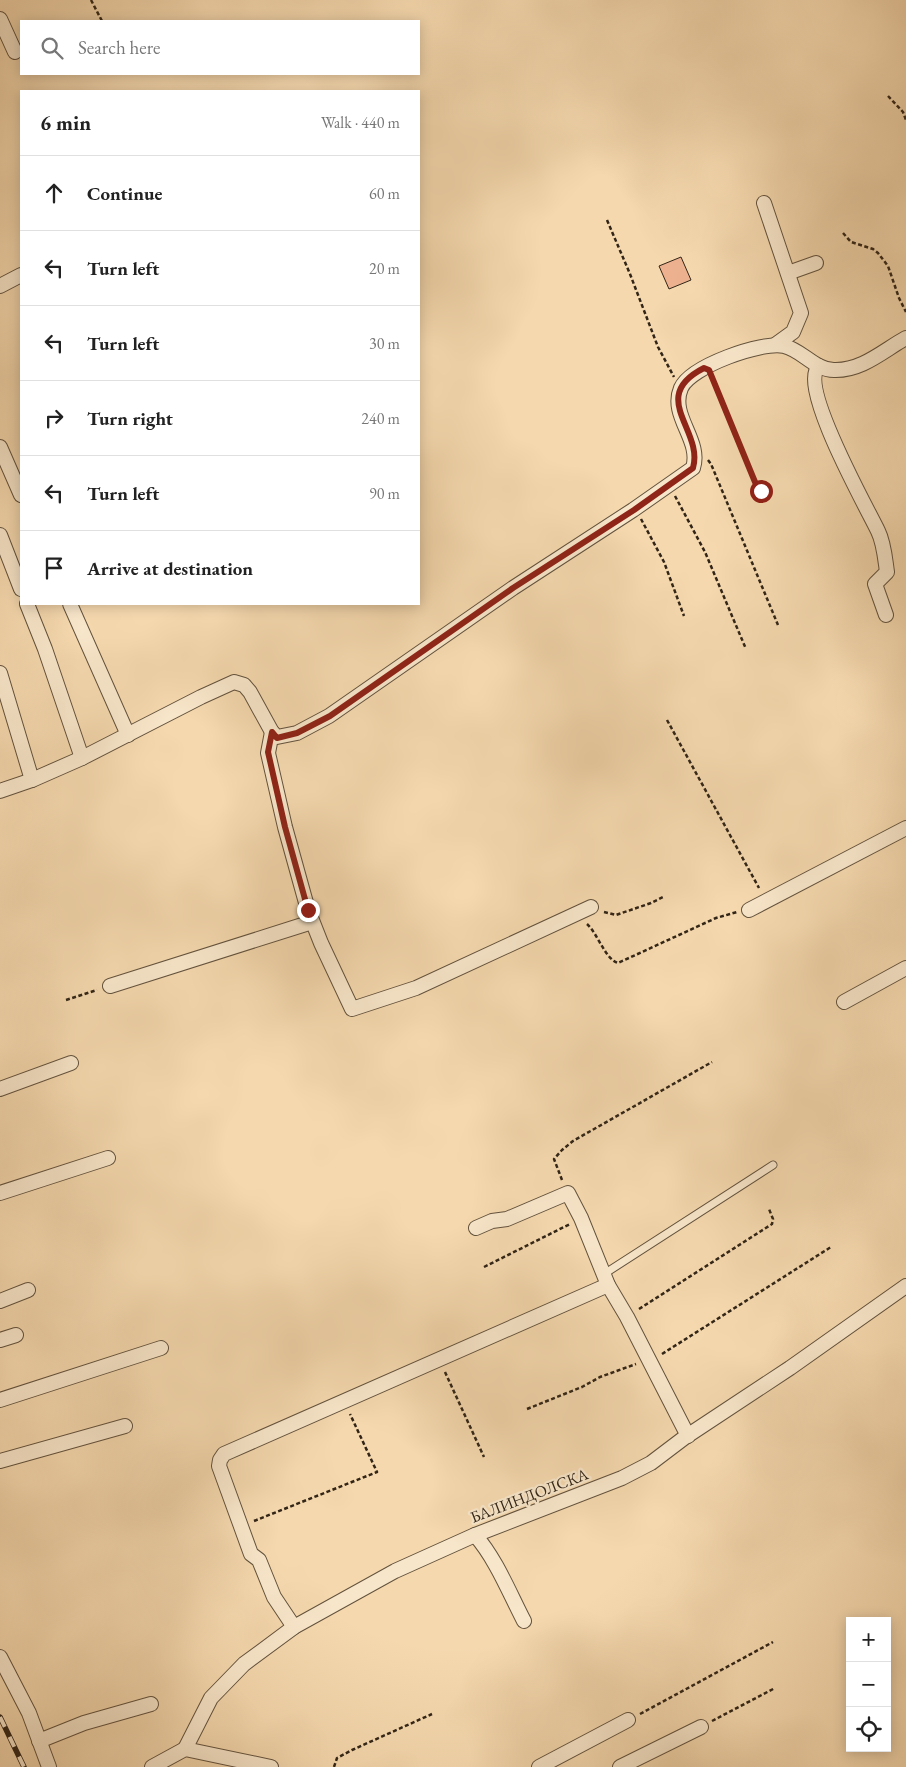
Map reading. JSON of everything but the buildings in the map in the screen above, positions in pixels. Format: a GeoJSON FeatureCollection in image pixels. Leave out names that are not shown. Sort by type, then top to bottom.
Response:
{"type":"FeatureCollection","features":[{"type":"Feature","properties":{"kind":"street"},"geometry":{"type":"LineString","coordinates":[[0,19],[15,52]]}},
{"type":"Feature","properties":{"kind":"street"},"geometry":{"type":"LineString","coordinates":[[0,791],[32,780],[82,758],[234,682],[244,685],[250,692],[277,738],[297,733],[330,716],[513,588],[634,510],[693,468],[696,459],[694,450],[679,413],[682,386],[691,376],[704,368],[743,352],[775,345],[793,332],[801,313],[764,202]]}},
{"type":"Feature","properties":{"kind":"street"},"geometry":{"type":"LineString","coordinates":[[788,273],[816,263]]}},
{"type":"Feature","properties":{"kind":"street"},"geometry":{"type":"LineString","coordinates":[[0,286],[20,276]]}},
{"type":"Feature","properties":{"kind":"street"},"geometry":{"type":"LineString","coordinates":[[775,345],[793,349],[825,370],[835,371],[849,369],[872,359],[906,338]]}},
{"type":"Feature","properties":{"kind":"street"},"geometry":{"type":"LineString","coordinates":[[819,366],[816,369],[814,380],[819,400],[837,449],[879,533],[887,572],[875,584],[886,615]]}},
{"type":"Feature","properties":{"kind":"street"},"geometry":{"type":"LineString","coordinates":[[0,447],[20,493]]}},
{"type":"Feature","properties":{"kind":"street"},"geometry":{"type":"LineString","coordinates":[[0,535],[20,586]]}},
{"type":"Feature","properties":{"kind":"street"},"geometry":{"type":"LineString","coordinates":[[27,605],[45,649],[82,758]]}},
{"type":"Feature","properties":{"kind":"street"},"geometry":{"type":"LineString","coordinates":[[70,605],[128,735]]}},
{"type":"Feature","properties":{"kind":"street"},"geometry":{"type":"LineString","coordinates":[[0,673],[32,780]]}},
{"type":"Feature","properties":{"kind":"street"},"geometry":{"type":"LineString","coordinates":[[272,732],[268,752],[287,836],[308,910],[352,1009],[416,988],[591,907]]}},
{"type":"Feature","properties":{"kind":"street"},"geometry":{"type":"LineString","coordinates":[[749,910],[906,828]]}},
{"type":"Feature","properties":{"kind":"street"},"geometry":{"type":"LineString","coordinates":[[110,986],[312,922]]}},
{"type":"Feature","properties":{"kind":"street"},"geometry":{"type":"LineString","coordinates":[[844,1002],[906,968]]}},
{"type":"Feature","properties":{"kind":"street"},"geometry":{"type":"LineString","coordinates":[[0,1089],[71,1063]]}},
{"type":"Feature","properties":{"kind":"street"},"geometry":{"type":"LineString","coordinates":[[0,1193],[108,1158]]}},
{"type":"Feature","properties":{"kind":"street"},"geometry":{"type":"LineString","coordinates":[[476,1228],[492,1221],[507,1219],[568,1193],[606,1280],[627,1316],[688,1436]]}},
{"type":"Feature","properties":{"kind":"street"},"geometry":{"type":"LineString","coordinates":[[294,1627],[274,1597],[259,1560],[251,1554],[219,1466],[224,1454],[439,1359],[606,1280]]}},
{"type":"Feature","properties":{"kind":"street","name":"БАЛИНДОЛСКА"},"geometry":{"type":"LineString","coordinates":[[185,1749],[211,1698],[244,1664],[294,1627],[395,1571],[475,1534],[622,1478],[651,1463],[906,1286]]}},
{"type":"Feature","properties":{"kind":"street"},"geometry":{"type":"LineString","coordinates":[[0,1301],[28,1290]]}},
{"type":"Feature","properties":{"kind":"street"},"geometry":{"type":"LineString","coordinates":[[0,1340],[16,1335]]}},
{"type":"Feature","properties":{"kind":"street"},"geometry":{"type":"LineString","coordinates":[[0,1400],[161,1348]]}},
{"type":"Feature","properties":{"kind":"street"},"geometry":{"type":"LineString","coordinates":[[0,1461],[125,1426]]}},
{"type":"Feature","properties":{"kind":"street"},"geometry":{"type":"LineString","coordinates":[[475,1534],[501,1574],[524,1620]]}},
{"type":"Feature","properties":{"kind":"street"},"geometry":{"type":"LineString","coordinates":[[0,1657],[28,1713],[50,1767]]}},
{"type":"Feature","properties":{"kind":"street"},"geometry":{"type":"LineString","coordinates":[[39,1741],[84,1723],[151,1704]]}},
{"type":"Feature","properties":{"kind":"street"},"geometry":{"type":"LineString","coordinates":[[539,1767],[628,1720]]}},
{"type":"Feature","properties":{"kind":"street"},"geometry":{"type":"LineString","coordinates":[[620,1767],[701,1726]]}},
{"type":"Feature","properties":{"kind":"street"},"geometry":{"type":"LineString","coordinates":[[152,1767],[185,1749],[271,1767]]}},
{"type":"Feature","properties":{"kind":"lane"},"geometry":{"type":"LineString","coordinates":[[606,1280],[773,1165]]}},
{"type":"Feature","properties":{"kind":"path"},"geometry":{"type":"LineString","coordinates":[[91,0],[101,20]]}},
{"type":"Feature","properties":{"kind":"path"},"geometry":{"type":"LineString","coordinates":[[888,96],[903,112],[906,120]]}},
{"type":"Feature","properties":{"kind":"path"},"geometry":{"type":"LineString","coordinates":[[607,220],[658,347],[669,370],[682,386]]}},
{"type":"Feature","properties":{"kind":"path"},"geometry":{"type":"LineString","coordinates":[[843,233],[851,242],[873,248],[883,259],[891,273],[897,293],[906,312]]}},
{"type":"Feature","properties":{"kind":"path"},"geometry":{"type":"LineString","coordinates":[[704,368],[709,370],[755,482],[761,491]]}},
{"type":"Feature","properties":{"kind":"path"},"geometry":{"type":"LineString","coordinates":[[694,450],[706,457],[711,464],[778,625]]}},
{"type":"Feature","properties":{"kind":"path"},"geometry":{"type":"LineString","coordinates":[[668,486],[705,552],[746,649]]}},
{"type":"Feature","properties":{"kind":"path"},"geometry":{"type":"LineString","coordinates":[[634,510],[643,522],[664,562],[684,616]]}},
{"type":"Feature","properties":{"kind":"path"},"geometry":{"type":"LineString","coordinates":[[667,720],[766,901]]}},
{"type":"Feature","properties":{"kind":"path"},"geometry":{"type":"LineString","coordinates":[[591,907],[616,915],[651,903],[662,897]]}},
{"type":"Feature","properties":{"kind":"path"},"geometry":{"type":"LineString","coordinates":[[576,914],[595,932],[610,958],[618,963],[716,918],[749,910]]}},
{"type":"Feature","properties":{"kind":"path"},"geometry":{"type":"LineString","coordinates":[[66,1000],[110,986]]}},
{"type":"Feature","properties":{"kind":"path"},"geometry":{"type":"LineString","coordinates":[[568,1193],[554,1159],[562,1150],[574,1141],[712,1062]]}},
{"type":"Feature","properties":{"kind":"path"},"geometry":{"type":"LineString","coordinates":[[627,1316],[772,1224],[773,1219],[769,1209]]}},
{"type":"Feature","properties":{"kind":"path"},"geometry":{"type":"LineString","coordinates":[[484,1267],[580,1218]]}},
{"type":"Feature","properties":{"kind":"path"},"geometry":{"type":"LineString","coordinates":[[527,1409],[582,1387],[600,1377],[650,1360],[831,1247]]}},
{"type":"Feature","properties":{"kind":"path"},"geometry":{"type":"LineString","coordinates":[[439,1359],[484,1457]]}},
{"type":"Feature","properties":{"kind":"path"},"geometry":{"type":"LineString","coordinates":[[241,1526],[377,1472],[344,1400]]}},
{"type":"Feature","properties":{"kind":"path"},"geometry":{"type":"LineString","coordinates":[[628,1720],[773,1642]]}},
{"type":"Feature","properties":{"kind":"path"},"geometry":{"type":"LineString","coordinates":[[701,1726],[775,1688]]}},
{"type":"Feature","properties":{"kind":"path"},"geometry":{"type":"LineString","coordinates":[[334,1767],[337,1758],[432,1714]]}},
{"type":"Feature","properties":{"kind":"railway"},"geometry":{"type":"LineString","coordinates":[[0,1717],[24,1767]]}},
{"type":"Feature","properties":{"kind":"route"},"geometry":{"type":"LineString","coordinates":[[308,910],[285,827],[268,752],[272,732],[277,738],[297,733],[330,716],[513,588],[686,474],[693,468],[696,459],[693,444],[679,413],[681,389],[685,381],[704,368],[709,370],[755,482],[761,491]]}}]}
